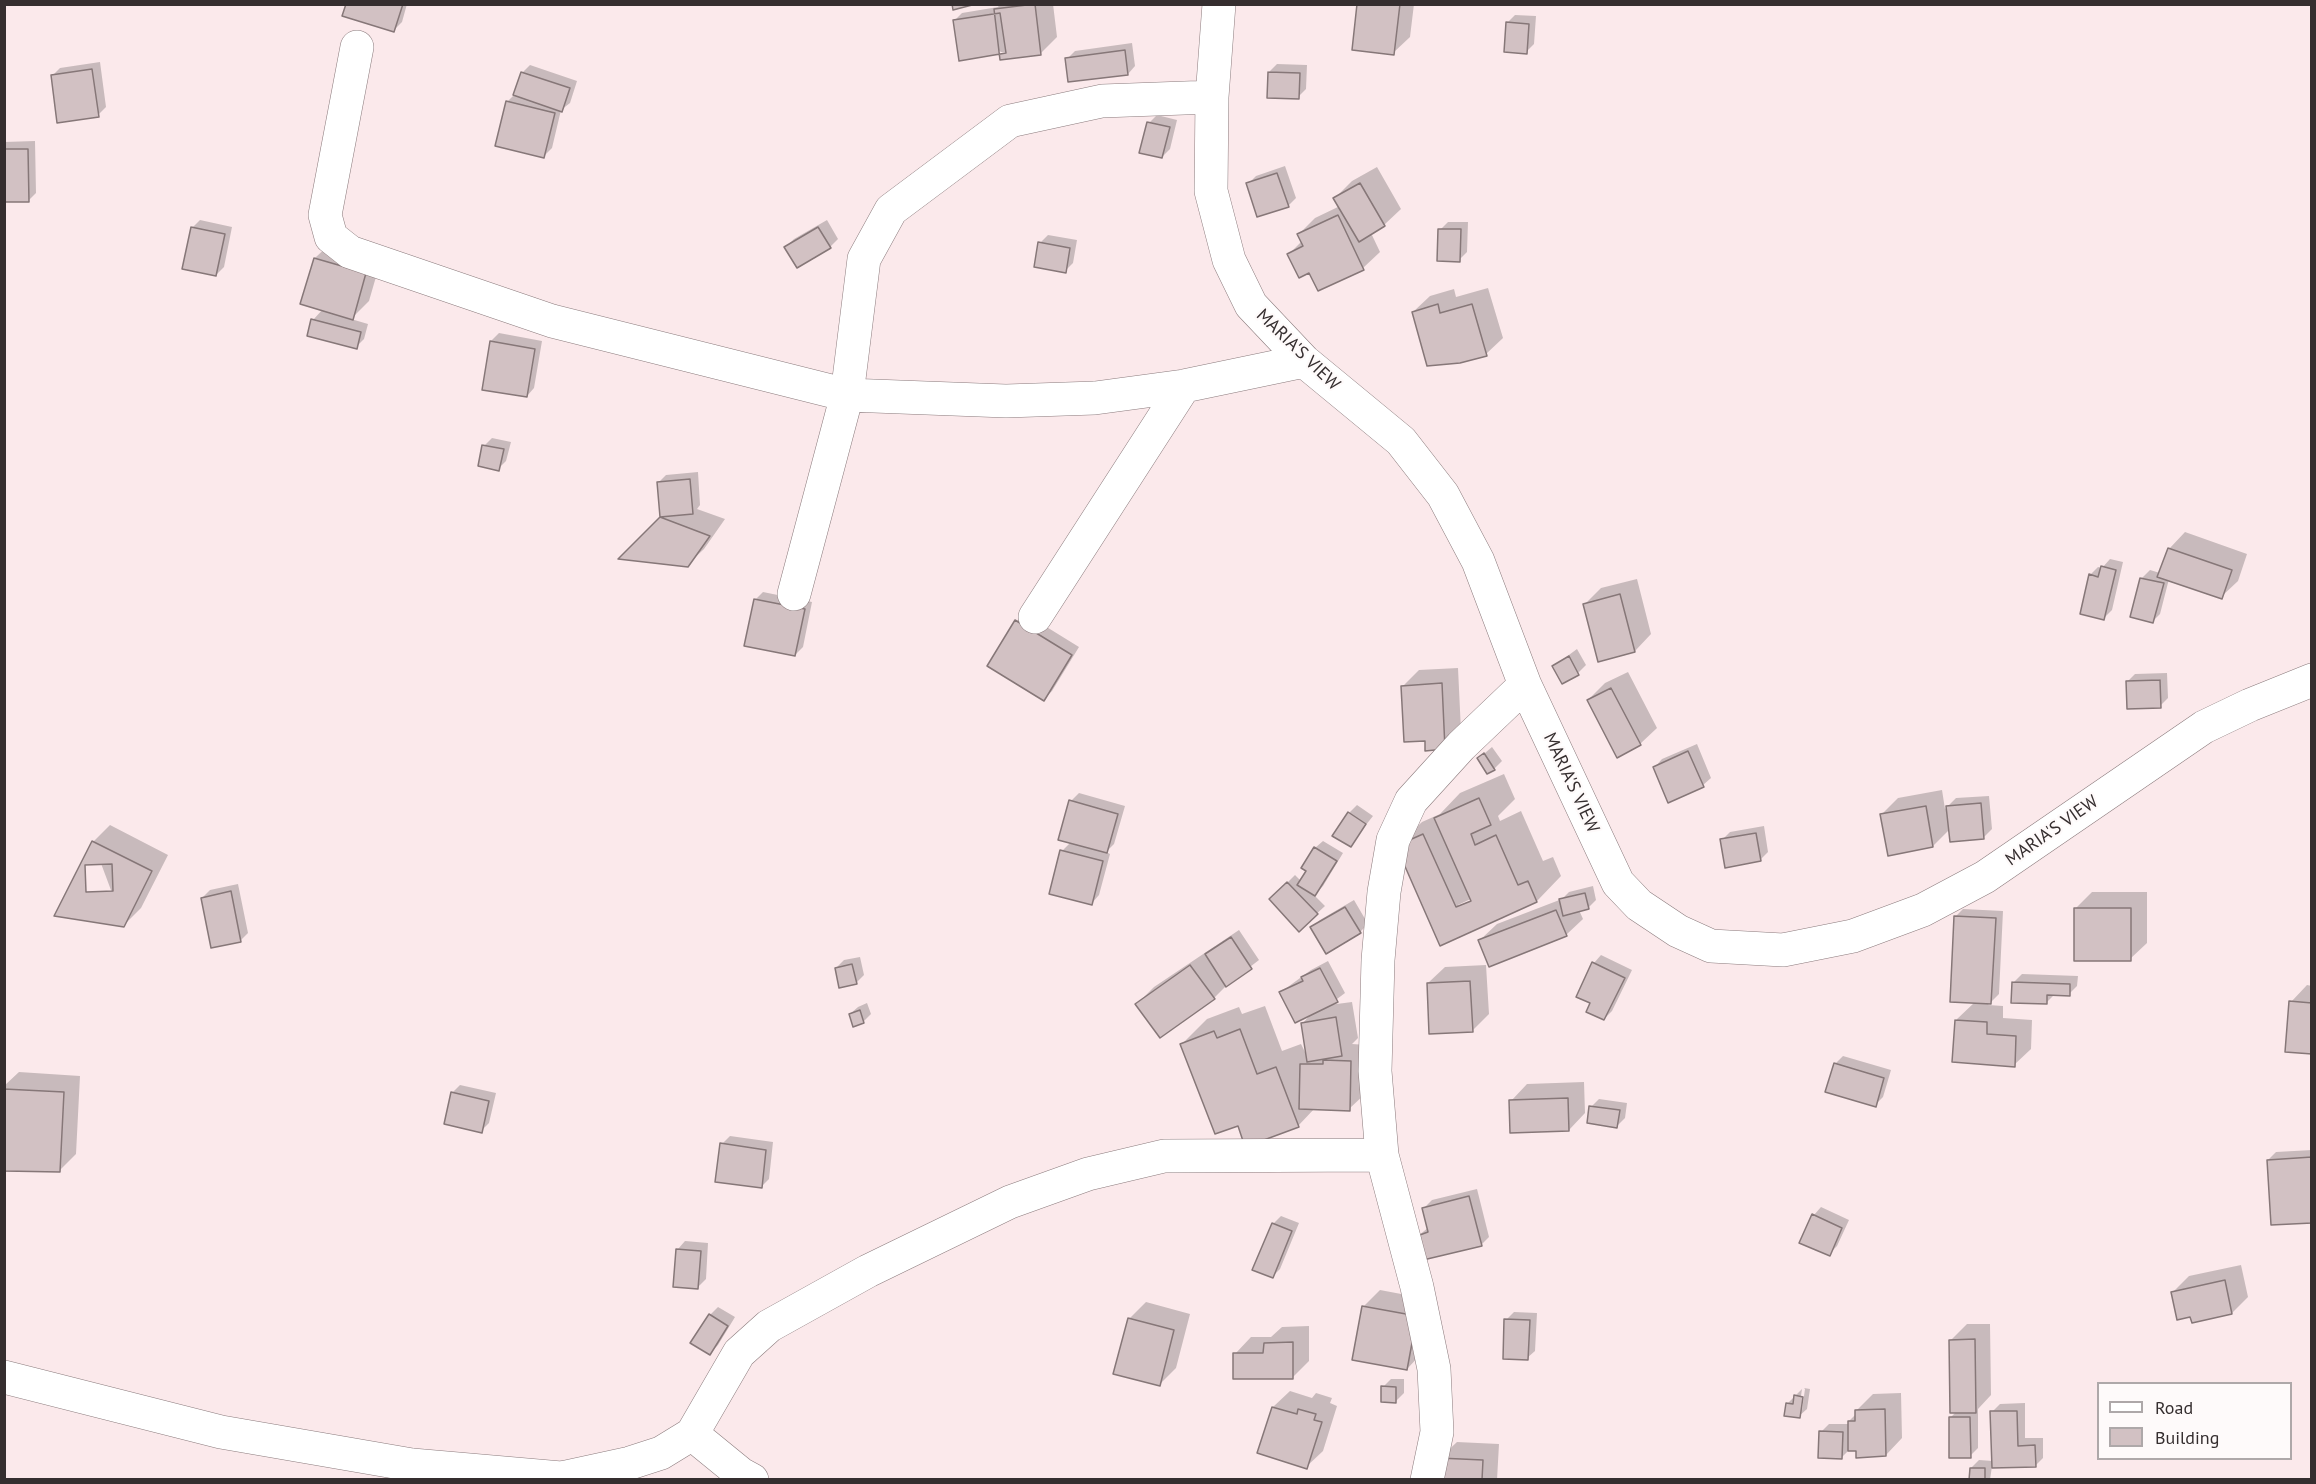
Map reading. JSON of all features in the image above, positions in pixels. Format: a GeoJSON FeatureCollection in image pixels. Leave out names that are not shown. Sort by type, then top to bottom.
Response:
{"type":"FeatureCollection","features":[{"type":"Feature","properties":{"kind":"street","name":"MARIA'S VIEW"},"geometry":{"type":"LineString","coordinates":[[1219,4],[1212,97],[1211,191],[1229,260],[1251,305],[1304,361],[1401,441],[1443,495],[1478,561],[1525,685],[1618,883],[1639,905],[1678,931],[1711,946],[1783,950],[1853,936],[1923,910],[1985,877],[2204,727],[2250,705],[2312,680]]}},
{"type":"Feature","properties":{"kind":"street"},"geometry":{"type":"LineString","coordinates":[[357,47],[325,215],[331,237],[350,252],[552,321],[847,394],[1006,401],[1095,398],[1184,386],[1304,361]]}},
{"type":"Feature","properties":{"kind":"street"},"geometry":{"type":"LineString","coordinates":[[794,594],[847,394],[864,259],[891,210],[1010,121],[1102,101],[1212,97]]}},
{"type":"Feature","properties":{"kind":"street"},"geometry":{"type":"LineString","coordinates":[[1035,617],[1184,386]]}},
{"type":"Feature","properties":{"kind":"street"},"geometry":{"type":"LineString","coordinates":[[1427,1479],[1437,1432],[1434,1369],[1417,1287],[1382,1155],[1375,1071],[1378,960],[1384,892],[1393,840],[1411,801],[1461,746],[1525,685]]}},
{"type":"Feature","properties":{"kind":"street"},"geometry":{"type":"LineString","coordinates":[[4,1377],[221,1432],[412,1465],[561,1478],[630,1464],[660,1453],[692,1434],[739,1353],[769,1326],[867,1271],[1010,1202],[1088,1174],[1164,1156],[1382,1155]]}},
{"type":"Feature","properties":{"kind":"street"},"geometry":{"type":"LineString","coordinates":[[692,1434],[741,1474],[752,1479]]}},
{"type":"Feature","properties":{"kind":"building"},"geometry":{"type":"Polygon","coordinates":[[[346,4],[403,4],[394,32],[342,16],[346,4]]]}},
{"type":"Feature","properties":{"kind":"building"},"geometry":{"type":"Polygon","coordinates":[[[952,4],[976,4],[953,10],[952,4]]]}},
{"type":"Feature","properties":{"kind":"building"},"geometry":{"type":"Polygon","coordinates":[[[1035,4],[1041,55],[1000,60],[994,9],[1035,4]]]}},
{"type":"Feature","properties":{"kind":"building"},"geometry":{"type":"Polygon","coordinates":[[[1357,4],[1400,4],[1394,55],[1352,50],[1357,4]]]}},
{"type":"Feature","properties":{"kind":"building"},"geometry":{"type":"Polygon","coordinates":[[[1000,13],[1006,53],[959,61],[953,20],[1000,13]]]}},
{"type":"Feature","properties":{"kind":"building"},"geometry":{"type":"Polygon","coordinates":[[[1506,22],[1529,24],[1527,54],[1504,52],[1506,22]]]}},
{"type":"Feature","properties":{"kind":"building"},"geometry":{"type":"Polygon","coordinates":[[[1125,50],[1128,75],[1068,82],[1065,58],[1125,50]]]}},
{"type":"Feature","properties":{"kind":"building"},"geometry":{"type":"Polygon","coordinates":[[[92,69],[99,117],[57,123],[51,75],[92,69]]]}},
{"type":"Feature","properties":{"kind":"building"},"geometry":{"type":"Polygon","coordinates":[[[521,72],[570,88],[562,112],[513,95],[521,72]]]}},
{"type":"Feature","properties":{"kind":"building"},"geometry":{"type":"Polygon","coordinates":[[[1268,72],[1300,73],[1299,99],[1267,98],[1268,72]]]}},
{"type":"Feature","properties":{"kind":"building"},"geometry":{"type":"Polygon","coordinates":[[[506,101],[555,113],[544,158],[495,146],[506,101]]]}},
{"type":"Feature","properties":{"kind":"building"},"geometry":{"type":"Polygon","coordinates":[[[1147,122],[1170,127],[1162,158],[1139,153],[1147,122]]]}},
{"type":"Feature","properties":{"kind":"building"},"geometry":{"type":"Polygon","coordinates":[[[4,149],[28,149],[29,202],[4,202],[4,149]]]}},
{"type":"Feature","properties":{"kind":"building"},"geometry":{"type":"Polygon","coordinates":[[[1277,173],[1289,207],[1257,217],[1246,183],[1277,173]]]}},
{"type":"Feature","properties":{"kind":"building"},"geometry":{"type":"Polygon","coordinates":[[[1360,183],[1385,226],[1359,242],[1333,198],[1360,183]]]}},
{"type":"Feature","properties":{"kind":"building"},"geometry":{"type":"Polygon","coordinates":[[[1338,215],[1364,270],[1318,291],[1309,273],[1299,278],[1287,254],[1303,246],[1297,234],[1338,215]]]}},
{"type":"Feature","properties":{"kind":"building"},"geometry":{"type":"Polygon","coordinates":[[[191,227],[225,234],[216,276],[182,269],[191,227]]]}},
{"type":"Feature","properties":{"kind":"building"},"geometry":{"type":"Polygon","coordinates":[[[818,227],[831,248],[797,268],[784,247],[818,227]]]}},
{"type":"Feature","properties":{"kind":"building"},"geometry":{"type":"Polygon","coordinates":[[[1438,229],[1461,229],[1460,262],[1437,261],[1438,229]]]}},
{"type":"Feature","properties":{"kind":"building"},"geometry":{"type":"Polygon","coordinates":[[[1038,242],[1070,248],[1066,273],[1034,267],[1038,242]]]}},
{"type":"Feature","properties":{"kind":"building"},"geometry":{"type":"Polygon","coordinates":[[[314,258],[366,273],[353,320],[300,304],[314,258]]]}},
{"type":"Feature","properties":{"kind":"building"},"geometry":{"type":"Polygon","coordinates":[[[1438,304],[1440,313],[1472,304],[1487,356],[1460,363],[1427,366],[1412,312],[1438,304]]]}},
{"type":"Feature","properties":{"kind":"building"},"geometry":{"type":"Polygon","coordinates":[[[311,319],[361,332],[357,349],[307,336],[311,319]]]}},
{"type":"Feature","properties":{"kind":"building"},"geometry":{"type":"Polygon","coordinates":[[[490,341],[535,349],[527,397],[482,390],[490,341]]]}},
{"type":"Feature","properties":{"kind":"building"},"geometry":{"type":"Polygon","coordinates":[[[482,445],[504,449],[499,471],[478,466],[482,445]]]}},
{"type":"Feature","properties":{"kind":"building"},"geometry":{"type":"Polygon","coordinates":[[[690,479],[693,514],[660,517],[657,482],[690,479]]]}},
{"type":"Feature","properties":{"kind":"building"},"geometry":{"type":"Polygon","coordinates":[[[660,517],[710,536],[688,567],[618,559],[660,517]]]}},
{"type":"Feature","properties":{"kind":"building"},"geometry":{"type":"Polygon","coordinates":[[[2168,548],[2232,570],[2222,599],[2157,577],[2168,548]]]}},
{"type":"Feature","properties":{"kind":"building"},"geometry":{"type":"Polygon","coordinates":[[[2101,566],[2116,570],[2104,620],[2080,614],[2089,574],[2098,577],[2101,566]]]}},
{"type":"Feature","properties":{"kind":"building"},"geometry":{"type":"Polygon","coordinates":[[[2140,578],[2164,583],[2153,623],[2130,617],[2140,578]]]}},
{"type":"Feature","properties":{"kind":"building"},"geometry":{"type":"Polygon","coordinates":[[[1620,594],[1635,652],[1598,662],[1583,604],[1620,594]]]}},
{"type":"Feature","properties":{"kind":"building"},"geometry":{"type":"Polygon","coordinates":[[[754,599],[805,609],[795,656],[744,646],[754,599]]]}},
{"type":"Feature","properties":{"kind":"building"},"geometry":{"type":"Polygon","coordinates":[[[1015,620],[1072,655],[1044,701],[987,666],[1015,620]]]}},
{"type":"Feature","properties":{"kind":"building"},"geometry":{"type":"Polygon","coordinates":[[[1569,656],[1579,675],[1562,684],[1552,666],[1569,656]]]}},
{"type":"Feature","properties":{"kind":"building"},"geometry":{"type":"Polygon","coordinates":[[[2160,680],[2161,708],[2127,709],[2126,681],[2160,680]]]}},
{"type":"Feature","properties":{"kind":"building"},"geometry":{"type":"Polygon","coordinates":[[[1442,683],[1445,749],[1425,751],[1425,741],[1404,742],[1401,686],[1442,683]]]}},
{"type":"Feature","properties":{"kind":"building"},"geometry":{"type":"Polygon","coordinates":[[[1611,688],[1641,745],[1617,758],[1587,700],[1611,688]]]}},
{"type":"Feature","properties":{"kind":"building"},"geometry":{"type":"Polygon","coordinates":[[[1688,751],[1704,787],[1668,803],[1653,767],[1688,751]]]}},
{"type":"Feature","properties":{"kind":"building"},"geometry":{"type":"Polygon","coordinates":[[[1484,753],[1495,770],[1487,774],[1477,758],[1484,753]]]}},
{"type":"Feature","properties":{"kind":"building"},"geometry":{"type":"Polygon","coordinates":[[[1479,798],[1491,825],[1471,834],[1475,845],[1496,835],[1518,885],[1528,881],[1537,902],[1440,946],[1396,846],[1423,834],[1456,907],[1471,901],[1434,818],[1479,798]]]}},
{"type":"Feature","properties":{"kind":"building"},"geometry":{"type":"Polygon","coordinates":[[[1069,800],[1118,814],[1107,853],[1058,840],[1069,800]]]}},
{"type":"Feature","properties":{"kind":"building"},"geometry":{"type":"Polygon","coordinates":[[[1981,803],[1984,839],[1950,842],[1946,806],[1981,803]]]}},
{"type":"Feature","properties":{"kind":"building"},"geometry":{"type":"Polygon","coordinates":[[[1926,806],[1933,847],[1888,856],[1880,814],[1926,806]]]}},
{"type":"Feature","properties":{"kind":"building"},"geometry":{"type":"Polygon","coordinates":[[[1348,812],[1366,824],[1351,847],[1332,836],[1348,812]]]}},
{"type":"Feature","properties":{"kind":"building"},"geometry":{"type":"Polygon","coordinates":[[[1756,833],[1761,861],[1725,868],[1720,839],[1756,833]]]}},
{"type":"Feature","properties":{"kind":"building"},"geometry":{"type":"Polygon","coordinates":[[[92,841],[152,871],[124,927],[54,916],[92,841]]]}},
{"type":"Feature","properties":{"kind":"building"},"geometry":{"type":"Polygon","coordinates":[[[1314,847],[1337,861],[1315,896],[1297,885],[1306,871],[1301,868],[1314,847]]]}},
{"type":"Feature","properties":{"kind":"building"},"geometry":{"type":"Polygon","coordinates":[[[1060,850],[1103,861],[1092,905],[1049,894],[1060,850]]]}},
{"type":"Feature","properties":{"kind":"building"},"geometry":{"type":"Polygon","coordinates":[[[112,864],[113,891],[86,892],[85,865],[112,864]]]}},
{"type":"Feature","properties":{"kind":"building"},"geometry":{"type":"Polygon","coordinates":[[[1287,882],[1318,914],[1299,932],[1269,899],[1287,882]]]}},
{"type":"Feature","properties":{"kind":"building"},"geometry":{"type":"Polygon","coordinates":[[[231,891],[241,942],[211,948],[201,898],[231,891]]]}},
{"type":"Feature","properties":{"kind":"building"},"geometry":{"type":"Polygon","coordinates":[[[1585,893],[1589,909],[1563,916],[1559,899],[1585,893]]]}},
{"type":"Feature","properties":{"kind":"building"},"geometry":{"type":"Polygon","coordinates":[[[1345,907],[1361,933],[1326,954],[1310,927],[1345,907]]]}},
{"type":"Feature","properties":{"kind":"building"},"geometry":{"type":"Polygon","coordinates":[[[2074,908],[2131,908],[2131,961],[2074,961],[2074,908]]]}},
{"type":"Feature","properties":{"kind":"building"},"geometry":{"type":"Polygon","coordinates":[[[1556,910],[1567,936],[1489,967],[1478,940],[1556,910]]]}},
{"type":"Feature","properties":{"kind":"building"},"geometry":{"type":"Polygon","coordinates":[[[1954,916],[1996,918],[1991,1004],[1950,1002],[1954,916]]]}},
{"type":"Feature","properties":{"kind":"building"},"geometry":{"type":"Polygon","coordinates":[[[1231,937],[1252,969],[1226,987],[1205,954],[1231,937]]]}},
{"type":"Feature","properties":{"kind":"building"},"geometry":{"type":"Polygon","coordinates":[[[1592,962],[1625,978],[1604,1020],[1586,1012],[1590,1003],[1576,997],[1592,962]]]}},
{"type":"Feature","properties":{"kind":"building"},"geometry":{"type":"Polygon","coordinates":[[[852,964],[857,984],[839,988],[835,968],[852,964]]]}},
{"type":"Feature","properties":{"kind":"building"},"geometry":{"type":"Polygon","coordinates":[[[1190,965],[1215,999],[1160,1038],[1135,1004],[1190,965]]]}},
{"type":"Feature","properties":{"kind":"building"},"geometry":{"type":"Polygon","coordinates":[[[1320,968],[1338,1002],[1295,1023],[1279,992],[1303,981],[1301,977],[1320,968]]]}},
{"type":"Feature","properties":{"kind":"building"},"geometry":{"type":"Polygon","coordinates":[[[1470,981],[1473,1032],[1429,1034],[1427,983],[1470,981]]]}},
{"type":"Feature","properties":{"kind":"building"},"geometry":{"type":"Polygon","coordinates":[[[2012,982],[2070,984],[2070,996],[2047,995],[2047,1004],[2011,1003],[2012,982]]]}},
{"type":"Feature","properties":{"kind":"building"},"geometry":{"type":"Polygon","coordinates":[[[2289,1001],[2312,1003],[2312,1054],[2285,1052],[2289,1001]]]}},
{"type":"Feature","properties":{"kind":"building"},"geometry":{"type":"Polygon","coordinates":[[[860,1010],[864,1023],[853,1027],[849,1014],[860,1010]]]}},
{"type":"Feature","properties":{"kind":"building"},"geometry":{"type":"Polygon","coordinates":[[[1336,1017],[1342,1056],[1307,1062],[1301,1023],[1336,1017]]]}},
{"type":"Feature","properties":{"kind":"building"},"geometry":{"type":"Polygon","coordinates":[[[1955,1020],[1987,1022],[1987,1034],[2016,1036],[2015,1067],[1952,1062],[1955,1020]]]}},
{"type":"Feature","properties":{"kind":"building"},"geometry":{"type":"Polygon","coordinates":[[[1240,1029],[1257,1074],[1276,1067],[1299,1127],[1245,1147],[1238,1126],[1215,1134],[1180,1044],[1214,1031],[1217,1038],[1240,1029]]]}},
{"type":"Feature","properties":{"kind":"building"},"geometry":{"type":"Polygon","coordinates":[[[1323,1060],[1351,1061],[1350,1111],[1299,1109],[1300,1064],[1323,1064],[1323,1060]]]}},
{"type":"Feature","properties":{"kind":"building"},"geometry":{"type":"Polygon","coordinates":[[[1834,1063],[1884,1078],[1876,1107],[1825,1092],[1834,1063]]]}},
{"type":"Feature","properties":{"kind":"building"},"geometry":{"type":"Polygon","coordinates":[[[4,1089],[64,1092],[60,1172],[4,1171],[4,1089]]]}},
{"type":"Feature","properties":{"kind":"building"},"geometry":{"type":"Polygon","coordinates":[[[451,1092],[489,1101],[482,1133],[444,1124],[451,1092]]]}},
{"type":"Feature","properties":{"kind":"building"},"geometry":{"type":"Polygon","coordinates":[[[1568,1098],[1569,1131],[1510,1133],[1509,1100],[1568,1098]]]}},
{"type":"Feature","properties":{"kind":"building"},"geometry":{"type":"Polygon","coordinates":[[[1589,1106],[1620,1110],[1617,1128],[1587,1123],[1589,1106]]]}},
{"type":"Feature","properties":{"kind":"building"},"geometry":{"type":"Polygon","coordinates":[[[720,1143],[766,1150],[762,1188],[715,1182],[720,1143]]]}},
{"type":"Feature","properties":{"kind":"building"},"geometry":{"type":"Polygon","coordinates":[[[2312,1157],[2312,1223],[2271,1225],[2267,1160],[2312,1157]]]}},
{"type":"Feature","properties":{"kind":"building"},"geometry":{"type":"Polygon","coordinates":[[[1469,1196],[1482,1246],[1423,1260],[1417,1236],[1428,1232],[1422,1208],[1469,1196]]]}},
{"type":"Feature","properties":{"kind":"building"},"geometry":{"type":"Polygon","coordinates":[[[1812,1214],[1842,1228],[1830,1256],[1799,1243],[1812,1214]]]}},
{"type":"Feature","properties":{"kind":"building"},"geometry":{"type":"Polygon","coordinates":[[[1272,1223],[1292,1231],[1273,1278],[1252,1270],[1272,1223]]]}},
{"type":"Feature","properties":{"kind":"building"},"geometry":{"type":"Polygon","coordinates":[[[676,1249],[701,1251],[698,1289],[673,1287],[676,1249]]]}},
{"type":"Feature","properties":{"kind":"building"},"geometry":{"type":"Polygon","coordinates":[[[2225,1280],[2232,1314],[2192,1323],[2190,1317],[2177,1320],[2171,1292],[2225,1280]]]}},
{"type":"Feature","properties":{"kind":"building"},"geometry":{"type":"Polygon","coordinates":[[[1362,1306],[1417,1316],[1407,1370],[1352,1360],[1362,1306]]]}},
{"type":"Feature","properties":{"kind":"building"},"geometry":{"type":"Polygon","coordinates":[[[709,1314],[728,1326],[710,1355],[690,1343],[709,1314]]]}},
{"type":"Feature","properties":{"kind":"building"},"geometry":{"type":"Polygon","coordinates":[[[1128,1318],[1174,1330],[1160,1386],[1113,1374],[1128,1318]]]}},
{"type":"Feature","properties":{"kind":"building"},"geometry":{"type":"Polygon","coordinates":[[[1504,1319],[1530,1320],[1528,1360],[1503,1359],[1504,1319]]]}},
{"type":"Feature","properties":{"kind":"building"},"geometry":{"type":"Polygon","coordinates":[[[1975,1339],[1976,1413],[1950,1413],[1949,1340],[1975,1339]]]}},
{"type":"Feature","properties":{"kind":"building"},"geometry":{"type":"Polygon","coordinates":[[[1293,1342],[1293,1379],[1233,1379],[1233,1353],[1263,1353],[1264,1343],[1293,1342]]]}},
{"type":"Feature","properties":{"kind":"building"},"geometry":{"type":"Polygon","coordinates":[[[1381,1386],[1396,1387],[1396,1403],[1381,1402],[1381,1386]]]}},
{"type":"Feature","properties":{"kind":"building"},"geometry":{"type":"Polygon","coordinates":[[[1794,1395],[1803,1397],[1800,1418],[1784,1416],[1786,1403],[1793,1404],[1794,1395]]]}},
{"type":"Feature","properties":{"kind":"building"},"geometry":{"type":"Polygon","coordinates":[[[1272,1407],[1297,1414],[1298,1409],[1316,1414],[1314,1420],[1322,1422],[1307,1469],[1257,1453],[1272,1407]]]}},
{"type":"Feature","properties":{"kind":"building"},"geometry":{"type":"Polygon","coordinates":[[[1885,1409],[1886,1456],[1856,1458],[1856,1451],[1848,1451],[1848,1421],[1855,1421],[1855,1410],[1885,1409]]]}},
{"type":"Feature","properties":{"kind":"building"},"geometry":{"type":"Polygon","coordinates":[[[1990,1411],[2017,1411],[2018,1446],[2035,1445],[2036,1467],[1992,1468],[1990,1411]]]}},
{"type":"Feature","properties":{"kind":"building"},"geometry":{"type":"Polygon","coordinates":[[[1949,1417],[1970,1417],[1971,1458],[1949,1458],[1949,1417]]]}},
{"type":"Feature","properties":{"kind":"building"},"geometry":{"type":"Polygon","coordinates":[[[1819,1431],[1843,1432],[1842,1459],[1818,1458],[1819,1431]]]}},
{"type":"Feature","properties":{"kind":"building"},"geometry":{"type":"Polygon","coordinates":[[[1439,1458],[1483,1460],[1482,1480],[1438,1480],[1439,1458]]]}},
{"type":"Feature","properties":{"kind":"building"},"geometry":{"type":"Polygon","coordinates":[[[1970,1468],[1985,1468],[1985,1480],[1969,1480],[1970,1468]]]}}]}
